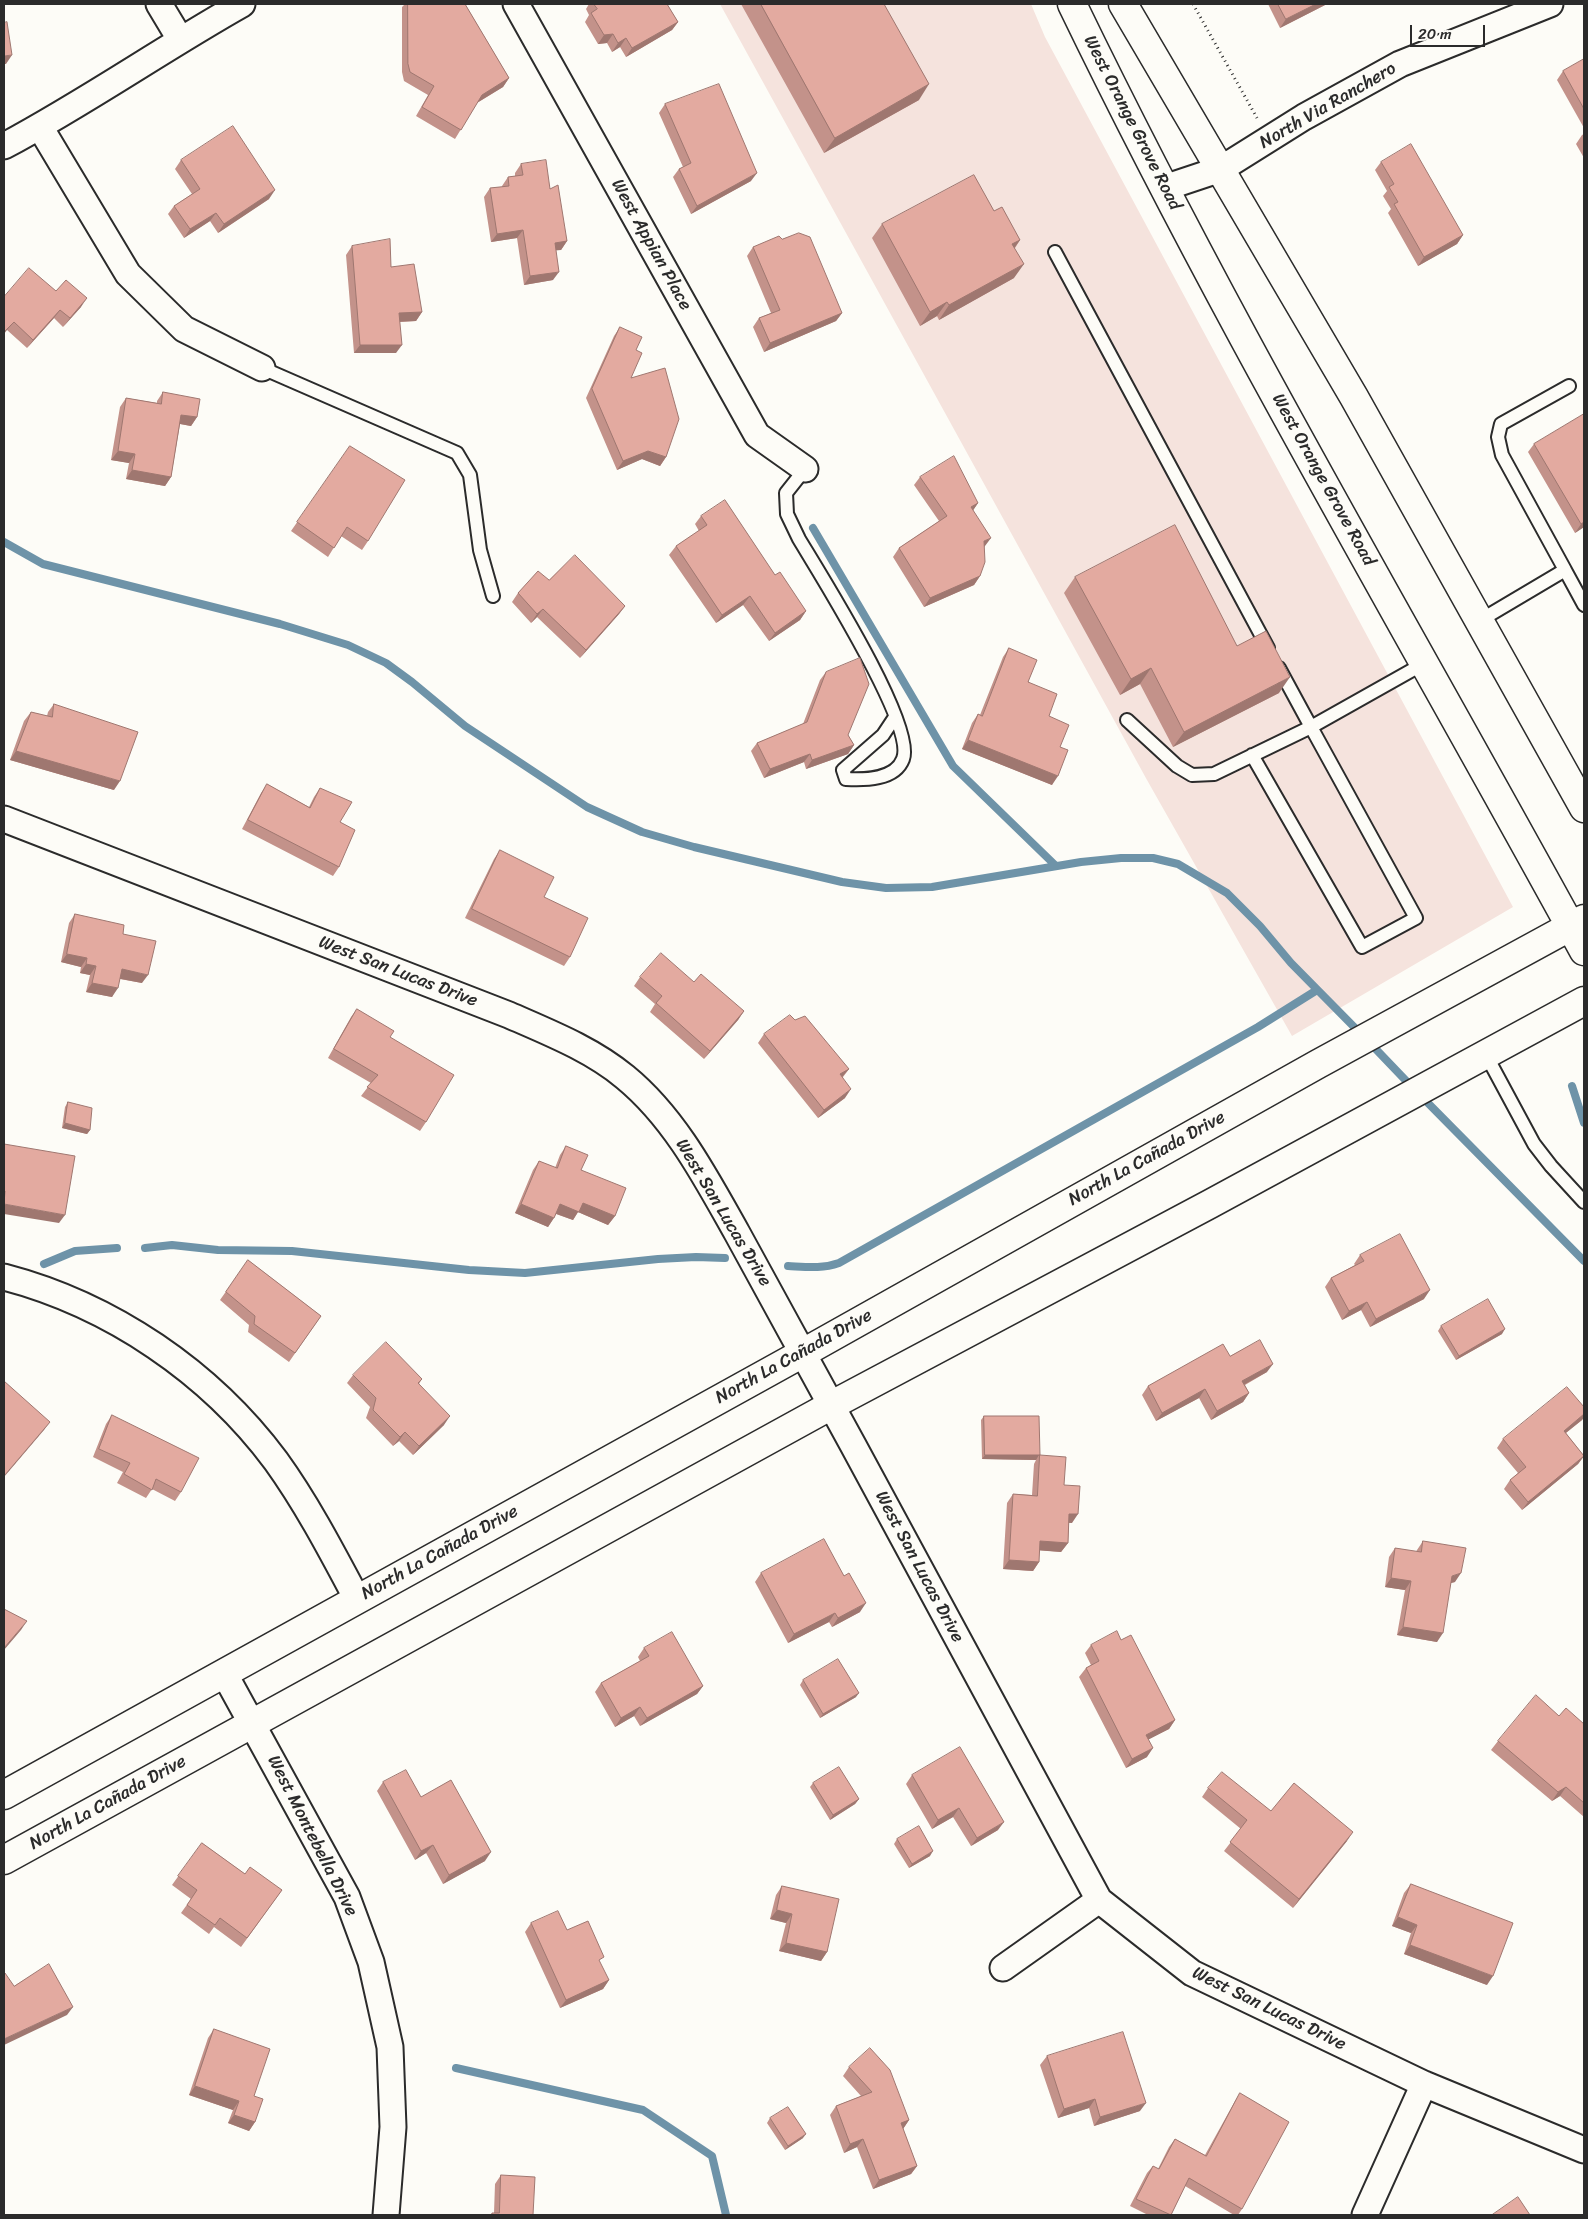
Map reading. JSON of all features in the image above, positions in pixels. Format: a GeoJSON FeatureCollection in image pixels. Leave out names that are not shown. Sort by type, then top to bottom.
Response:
{"type":"FeatureCollection","features":[{"type":"Feature","properties":{"kind":"main road","name":"West Orange Grove Road"},"geometry":{"type":"LineString","coordinates":[[1072,4],[1164,188],[1423,664],[1578,923],[1584,951]]}},
{"type":"Feature","properties":{"kind":"main road"},"geometry":{"type":"LineString","coordinates":[[1123,4],[1354,397],[1584,808]]}},
{"type":"Feature","properties":{"kind":"main road","name":"North La Cañada Drive"},"geometry":{"type":"LineString","coordinates":[[4,1795],[804,1352],[1318,1064],[1578,923]]}},
{"type":"Feature","properties":{"kind":"main road","name":"North La Cañada Drive"},"geometry":{"type":"LineString","coordinates":[[4,1860],[830,1406],[1210,1204],[1372,1114],[1584,1001]]}},
{"type":"Feature","properties":{"kind":"street"},"geometry":{"type":"LineString","coordinates":[[159,4],[180,39]]}},
{"type":"Feature","properties":{"kind":"street"},"geometry":{"type":"LineString","coordinates":[[4,146],[40,127],[180,39],[242,4]]}},
{"type":"Feature","properties":{"kind":"street","name":"West Appian Place"},"geometry":{"type":"LineString","coordinates":[[516,4],[757,435],[805,469]]}},
{"type":"Feature","properties":{"kind":"street","name":"North Via Ranchero"},"geometry":{"type":"LineString","coordinates":[[1164,188],[1221,169],[1304,117],[1400,64],[1550,4]]}},
{"type":"Feature","properties":{"kind":"street"},"geometry":{"type":"LineString","coordinates":[[40,127],[128,274],[184,329],[262,368]]}},
{"type":"Feature","properties":{"kind":"street","name":"West San Lucas Drive"},"geometry":{"type":"LineString","coordinates":[[4,819],[509,1015],[578,1045],[626,1077],[661,1113],[695,1160],[804,1352],[830,1406],[853,1444],[1099,1900],[1192,1973],[1424,2084],[1584,2150]]}},
{"type":"Feature","properties":{"kind":"street"},"geometry":{"type":"LineString","coordinates":[[4,1277],[34,1285],[87,1307],[137,1333],[190,1373],[232,1409],[275,1461],[305,1506],[357,1599]]}},
{"type":"Feature","properties":{"kind":"street","name":"West Montebella Drive"},"geometry":{"type":"LineString","coordinates":[[224,1673],[347,1897],[371,1962],[390,2047],[393,2127],[386,2215]]}},
{"type":"Feature","properties":{"kind":"street"},"geometry":{"type":"LineString","coordinates":[[1003,1968],[1099,1900]]}},
{"type":"Feature","properties":{"kind":"street"},"geometry":{"type":"LineString","coordinates":[[1365,2215],[1424,2084]]}},
{"type":"Feature","properties":{"kind":"lane"},"geometry":{"type":"LineString","coordinates":[[1055,252],[1416,918],[1362,947],[1252,755]]}},
{"type":"Feature","properties":{"kind":"lane"},"geometry":{"type":"LineString","coordinates":[[262,368],[457,453],[470,475],[480,550],[493,596]]}},
{"type":"Feature","properties":{"kind":"lane"},"geometry":{"type":"LineString","coordinates":[[1569,386],[1501,424],[1498,437],[1502,455],[1584,605]]}},
{"type":"Feature","properties":{"kind":"lane"},"geometry":{"type":"LineString","coordinates":[[805,469],[786,493],[787,514],[799,539],[885,688],[895,717],[902,740],[904,757],[898,767],[882,777],[864,780],[846,779],[843,770],[883,736],[895,717]]}},
{"type":"Feature","properties":{"kind":"lane"},"geometry":{"type":"LineString","coordinates":[[1479,621],[1565,570]]}},
{"type":"Feature","properties":{"kind":"lane"},"geometry":{"type":"LineString","coordinates":[[1127,720],[1177,766],[1192,775],[1214,774],[1311,727],[1423,664]]}},
{"type":"Feature","properties":{"kind":"lane"},"geometry":{"type":"LineString","coordinates":[[1485,1054],[1534,1144],[1584,1202]]}},
{"type":"Feature","properties":{"kind":"path"},"geometry":{"type":"LineString","coordinates":[[1193,4],[1259,123]]}},
{"type":"Feature","properties":{"kind":"shaded area"},"geometry":{"type":"Polygon","coordinates":[[[720,4],[1031,4],[1045,37],[1513,907],[1292,1036],[1147,780],[720,4]]]}},
{"type":"Feature","properties":{"kind":"building"},"geometry":{"type":"Polygon","coordinates":[[[408,4],[465,4],[509,78],[482,95],[461,130],[422,107],[434,86],[410,72],[408,64],[408,4]]]}},
{"type":"Feature","properties":{"kind":"building"},"geometry":{"type":"Polygon","coordinates":[[[594,4],[667,4],[678,22],[632,48],[626,38],[618,43],[613,34],[604,35],[591,13],[597,9],[594,4]]]}},
{"type":"Feature","properties":{"kind":"building"},"geometry":{"type":"Polygon","coordinates":[[[761,4],[884,4],[929,84],[835,138],[761,4]]]}},
{"type":"Feature","properties":{"kind":"building"},"geometry":{"type":"Polygon","coordinates":[[[1278,4],[1316,4],[1286,19],[1278,4]]]}},
{"type":"Feature","properties":{"kind":"building"},"geometry":{"type":"Polygon","coordinates":[[[7,22],[12,55],[4,56],[4,23],[7,22]]]}},
{"type":"Feature","properties":{"kind":"building"},"geometry":{"type":"Polygon","coordinates":[[[1584,59],[1584,109],[1563,71],[1584,59]]]}},
{"type":"Feature","properties":{"kind":"building"},"geometry":{"type":"Polygon","coordinates":[[[719,84],[757,173],[697,206],[679,169],[691,163],[665,104],[719,84]]]}},
{"type":"Feature","properties":{"kind":"building"},"geometry":{"type":"Polygon","coordinates":[[[233,126],[275,190],[224,224],[216,213],[190,229],[174,206],[200,189],[181,160],[233,126]]]}},
{"type":"Feature","properties":{"kind":"building"},"geometry":{"type":"Polygon","coordinates":[[[1411,144],[1463,235],[1424,257],[1394,204],[1398,202],[1389,187],[1394,184],[1381,162],[1411,144]]]}},
{"type":"Feature","properties":{"kind":"building"},"geometry":{"type":"Polygon","coordinates":[[[546,160],[550,189],[558,185],[567,241],[555,243],[559,272],[530,276],[523,230],[497,234],[490,188],[509,186],[508,177],[523,175],[521,164],[546,160]]]}},
{"type":"Feature","properties":{"kind":"building"},"geometry":{"type":"Polygon","coordinates":[[[974,175],[994,211],[1002,207],[1020,240],[1012,244],[1024,264],[949,305],[947,302],[930,312],[882,224],[974,175]]]}},
{"type":"Feature","properties":{"kind":"building"},"geometry":{"type":"Polygon","coordinates":[[[799,233],[810,237],[842,313],[770,343],[759,318],[780,310],[753,247],[779,236],[782,239],[799,233]]]}},
{"type":"Feature","properties":{"kind":"building"},"geometry":{"type":"Polygon","coordinates":[[[390,239],[391,267],[414,264],[422,312],[399,313],[402,345],[360,345],[352,246],[390,239]]]}},
{"type":"Feature","properties":{"kind":"building"},"geometry":{"type":"Polygon","coordinates":[[[29,268],[56,291],[66,280],[87,298],[70,318],[60,310],[33,340],[14,322],[4,332],[4,297],[29,268]]]}},
{"type":"Feature","properties":{"kind":"building"},"geometry":{"type":"Polygon","coordinates":[[[620,327],[642,337],[636,350],[642,353],[631,378],[665,368],[679,419],[666,457],[648,451],[623,461],[592,389],[620,327]]]}},
{"type":"Feature","properties":{"kind":"building"},"geometry":{"type":"Polygon","coordinates":[[[163,392],[200,399],[197,417],[181,415],[171,477],[132,470],[135,454],[118,451],[126,398],[161,404],[163,392]]]}},
{"type":"Feature","properties":{"kind":"building"},"geometry":{"type":"Polygon","coordinates":[[[1584,414],[1584,522],[1581,524],[1534,444],[1584,414]]]}},
{"type":"Feature","properties":{"kind":"building"},"geometry":{"type":"Polygon","coordinates":[[[350,446],[405,480],[368,541],[347,527],[334,548],[297,522],[350,446]]]}},
{"type":"Feature","properties":{"kind":"building"},"geometry":{"type":"Polygon","coordinates":[[[954,456],[978,503],[971,507],[991,538],[984,541],[985,562],[980,576],[930,598],[899,548],[947,516],[920,477],[954,456]]]}},
{"type":"Feature","properties":{"kind":"building"},"geometry":{"type":"Polygon","coordinates":[[[725,500],[775,575],[780,572],[806,611],[775,633],[750,596],[722,615],[676,546],[707,525],[701,516],[725,500]]]}},
{"type":"Feature","properties":{"kind":"building"},"geometry":{"type":"Polygon","coordinates":[[[1175,525],[1237,646],[1266,631],[1290,677],[1184,732],[1151,668],[1131,679],[1075,577],[1175,525]]]}},
{"type":"Feature","properties":{"kind":"building"},"geometry":{"type":"Polygon","coordinates":[[[575,555],[625,606],[586,650],[543,609],[537,614],[518,593],[538,571],[549,580],[575,555]]]}},
{"type":"Feature","properties":{"kind":"building"},"geometry":{"type":"Polygon","coordinates":[[[1009,648],[1037,660],[1028,682],[1057,694],[1049,716],[1069,725],[1060,747],[1068,750],[1058,776],[968,740],[978,714],[982,716],[1009,648]]]}},
{"type":"Feature","properties":{"kind":"building"},"geometry":{"type":"Polygon","coordinates":[[[860,658],[869,684],[848,735],[854,745],[812,760],[810,754],[770,769],[757,743],[807,722],[826,672],[860,658]]]}},
{"type":"Feature","properties":{"kind":"building"},"geometry":{"type":"Polygon","coordinates":[[[54,704],[138,732],[120,781],[16,751],[31,712],[52,717],[54,704]]]}},
{"type":"Feature","properties":{"kind":"building"},"geometry":{"type":"Polygon","coordinates":[[[267,784],[310,808],[320,788],[352,802],[340,822],[355,830],[339,867],[248,820],[267,784]]]}},
{"type":"Feature","properties":{"kind":"building"},"geometry":{"type":"Polygon","coordinates":[[[500,850],[554,877],[544,897],[588,918],[570,957],[472,909],[500,850]]]}},
{"type":"Feature","properties":{"kind":"building"},"geometry":{"type":"Polygon","coordinates":[[[75,914],[124,925],[123,934],[156,941],[148,975],[122,969],[118,988],[92,983],[96,966],[86,964],[87,958],[67,954],[75,914]]]}},
{"type":"Feature","properties":{"kind":"building"},"geometry":{"type":"Polygon","coordinates":[[[661,953],[694,982],[701,974],[744,1011],[710,1051],[656,1003],[662,996],[640,977],[661,953]]]}},
{"type":"Feature","properties":{"kind":"building"},"geometry":{"type":"Polygon","coordinates":[[[357,1009],[394,1031],[390,1037],[454,1075],[426,1122],[367,1087],[378,1075],[334,1049],[357,1009]]]}},
{"type":"Feature","properties":{"kind":"building"},"geometry":{"type":"Polygon","coordinates":[[[790,1015],[795,1020],[805,1016],[849,1069],[840,1074],[851,1089],[824,1110],[764,1034],[790,1015]]]}},
{"type":"Feature","properties":{"kind":"building"},"geometry":{"type":"Polygon","coordinates":[[[68,1102],[92,1108],[90,1130],[65,1123],[68,1102]]]}},
{"type":"Feature","properties":{"kind":"building"},"geometry":{"type":"Polygon","coordinates":[[[4,1144],[75,1156],[65,1215],[4,1204],[4,1144]]]}},
{"type":"Feature","properties":{"kind":"building"},"geometry":{"type":"Polygon","coordinates":[[[566,1146],[588,1155],[581,1170],[626,1188],[615,1216],[583,1203],[579,1212],[560,1204],[554,1218],[521,1204],[539,1161],[557,1168],[566,1146]]]}},
{"type":"Feature","properties":{"kind":"building"},"geometry":{"type":"Polygon","coordinates":[[[1400,1234],[1430,1290],[1376,1319],[1367,1302],[1349,1311],[1331,1278],[1364,1261],[1360,1255],[1400,1234]]]}},
{"type":"Feature","properties":{"kind":"building"},"geometry":{"type":"Polygon","coordinates":[[[248,1260],[321,1316],[295,1353],[254,1324],[255,1316],[226,1292],[248,1260]]]}},
{"type":"Feature","properties":{"kind":"building"},"geometry":{"type":"Polygon","coordinates":[[[1488,1299],[1505,1329],[1459,1356],[1441,1326],[1488,1299]]]}},
{"type":"Feature","properties":{"kind":"building"},"geometry":{"type":"Polygon","coordinates":[[[1260,1340],[1273,1364],[1242,1381],[1249,1393],[1217,1411],[1205,1389],[1162,1413],[1148,1386],[1223,1344],[1230,1356],[1260,1340]]]}},
{"type":"Feature","properties":{"kind":"building"},"geometry":{"type":"Polygon","coordinates":[[[386,1342],[422,1379],[418,1383],[450,1416],[419,1446],[405,1432],[400,1437],[373,1410],[376,1398],[353,1375],[386,1342]]]}},
{"type":"Feature","properties":{"kind":"building"},"geometry":{"type":"Polygon","coordinates":[[[4,1381],[50,1422],[4,1476],[4,1381]]]}},
{"type":"Feature","properties":{"kind":"building"},"geometry":{"type":"Polygon","coordinates":[[[1567,1387],[1584,1407],[1584,1414],[1564,1431],[1584,1456],[1528,1502],[1510,1480],[1526,1467],[1503,1439],[1567,1387]]]}},
{"type":"Feature","properties":{"kind":"building"},"geometry":{"type":"Polygon","coordinates":[[[112,1415],[199,1458],[181,1492],[156,1479],[152,1490],[124,1474],[130,1463],[99,1449],[112,1415]]]}},
{"type":"Feature","properties":{"kind":"building"},"geometry":{"type":"Polygon","coordinates":[[[984,1416],[1039,1416],[1040,1455],[985,1455],[984,1416]]]}},
{"type":"Feature","properties":{"kind":"building"},"geometry":{"type":"Polygon","coordinates":[[[1040,1455],[1066,1457],[1064,1485],[1080,1486],[1078,1514],[1069,1514],[1068,1543],[1040,1541],[1039,1562],[1009,1560],[1013,1494],[1037,1496],[1040,1455]]]}},
{"type":"Feature","properties":{"kind":"building"},"geometry":{"type":"Polygon","coordinates":[[[824,1539],[844,1576],[849,1573],[866,1603],[838,1618],[835,1613],[794,1634],[761,1573],[824,1539]]]}},
{"type":"Feature","properties":{"kind":"building"},"geometry":{"type":"Polygon","coordinates":[[[1423,1541],[1466,1548],[1461,1573],[1452,1576],[1443,1633],[1403,1627],[1411,1581],[1391,1578],[1395,1548],[1421,1552],[1423,1541]]]}},
{"type":"Feature","properties":{"kind":"building"},"geometry":{"type":"Polygon","coordinates":[[[4,1609],[27,1621],[4,1648],[4,1609]]]}},
{"type":"Feature","properties":{"kind":"building"},"geometry":{"type":"Polygon","coordinates":[[[1117,1631],[1121,1640],[1131,1635],[1175,1720],[1146,1735],[1153,1748],[1132,1759],[1086,1668],[1099,1661],[1091,1645],[1117,1631]]]}},
{"type":"Feature","properties":{"kind":"building"},"geometry":{"type":"Polygon","coordinates":[[[672,1632],[703,1686],[647,1718],[640,1707],[621,1718],[601,1683],[649,1656],[644,1648],[672,1632]]]}},
{"type":"Feature","properties":{"kind":"building"},"geometry":{"type":"Polygon","coordinates":[[[838,1659],[859,1693],[823,1714],[803,1680],[838,1659]]]}},
{"type":"Feature","properties":{"kind":"building"},"geometry":{"type":"Polygon","coordinates":[[[1536,1695],[1559,1716],[1566,1708],[1584,1724],[1584,1803],[1566,1787],[1558,1792],[1498,1741],[1536,1695]]]}},
{"type":"Feature","properties":{"kind":"building"},"geometry":{"type":"Polygon","coordinates":[[[960,1747],[1004,1822],[977,1838],[959,1808],[938,1820],[912,1775],[960,1747]]]}},
{"type":"Feature","properties":{"kind":"building"},"geometry":{"type":"Polygon","coordinates":[[[839,1767],[859,1799],[833,1815],[813,1783],[839,1767]]]}},
{"type":"Feature","properties":{"kind":"building"},"geometry":{"type":"Polygon","coordinates":[[[406,1770],[421,1797],[451,1780],[491,1852],[449,1875],[433,1845],[421,1851],[383,1782],[406,1770]]]}},
{"type":"Feature","properties":{"kind":"building"},"geometry":{"type":"Polygon","coordinates":[[[1222,1772],[1271,1811],[1294,1783],[1353,1832],[1299,1899],[1230,1842],[1247,1820],[1208,1788],[1222,1772]]]}},
{"type":"Feature","properties":{"kind":"building"},"geometry":{"type":"Polygon","coordinates":[[[919,1826],[933,1851],[912,1864],[897,1839],[919,1826]]]}},
{"type":"Feature","properties":{"kind":"building"},"geometry":{"type":"Polygon","coordinates":[[[202,1843],[245,1874],[250,1867],[282,1890],[247,1938],[220,1918],[215,1925],[187,1905],[197,1890],[178,1876],[202,1843]]]}},
{"type":"Feature","properties":{"kind":"building"},"geometry":{"type":"Polygon","coordinates":[[[1411,1884],[1513,1923],[1493,1976],[1410,1945],[1417,1925],[1398,1917],[1411,1884]]]}},
{"type":"Feature","properties":{"kind":"building"},"geometry":{"type":"Polygon","coordinates":[[[782,1886],[839,1899],[827,1952],[786,1943],[792,1914],[777,1910],[782,1886]]]}},
{"type":"Feature","properties":{"kind":"building"},"geometry":{"type":"Polygon","coordinates":[[[558,1911],[567,1930],[588,1921],[604,1957],[599,1960],[609,1980],[566,2000],[531,1923],[558,1911]]]}},
{"type":"Feature","properties":{"kind":"building"},"geometry":{"type":"Polygon","coordinates":[[[49,1964],[73,2007],[4,2039],[4,1974],[14,1986],[49,1964]]]}},
{"type":"Feature","properties":{"kind":"building"},"geometry":{"type":"Polygon","coordinates":[[[214,2029],[270,2049],[254,2096],[263,2099],[255,2122],[234,2115],[239,2101],[195,2086],[214,2029]]]}},
{"type":"Feature","properties":{"kind":"building"},"geometry":{"type":"Polygon","coordinates":[[[1123,2032],[1146,2103],[1100,2117],[1095,2099],[1064,2109],[1047,2056],[1123,2032]]]}},
{"type":"Feature","properties":{"kind":"building"},"geometry":{"type":"Polygon","coordinates":[[[870,2048],[890,2070],[909,2120],[901,2123],[917,2166],[879,2180],[863,2139],[850,2144],[836,2106],[872,2092],[849,2067],[870,2048]]]}},
{"type":"Feature","properties":{"kind":"building"},"geometry":{"type":"Polygon","coordinates":[[[1240,2093],[1289,2122],[1242,2209],[1189,2178],[1171,2215],[1136,2199],[1153,2166],[1159,2169],[1175,2139],[1206,2156],[1240,2093]]]}},
{"type":"Feature","properties":{"kind":"building"},"geometry":{"type":"Polygon","coordinates":[[[788,2107],[806,2134],[788,2146],[770,2118],[788,2107]]]}},
{"type":"Feature","properties":{"kind":"building"},"geometry":{"type":"Polygon","coordinates":[[[501,2175],[535,2177],[533,2215],[492,2215],[492,2213],[499,2213],[501,2175]]]}},
{"type":"Feature","properties":{"kind":"building"},"geometry":{"type":"Polygon","coordinates":[[[1518,2197],[1530,2215],[1492,2215],[1518,2197]]]}},
{"type":"Feature","properties":{"kind":"waterway"},"geometry":{"type":"LineString","coordinates":[[813,528],[953,766],[1056,866]]}},
{"type":"Feature","properties":{"kind":"waterway"},"geometry":{"type":"LineString","coordinates":[[4,542],[43,564],[280,624],[348,645],[386,663],[465,726],[587,807],[642,832],[694,847],[842,882],[886,888],[932,887],[1081,862],[1121,858],[1153,858],[1178,864],[1227,893],[1260,926],[1291,963],[1361,1034]]}},
{"type":"Feature","properties":{"kind":"waterway"},"geometry":{"type":"LineString","coordinates":[[788,1266],[820,1267],[839,1263],[1258,1027],[1317,990]]}},
{"type":"Feature","properties":{"kind":"waterway"},"geometry":{"type":"LineString","coordinates":[[1369,1042],[1413,1088]]}},
{"type":"Feature","properties":{"kind":"waterway"},"geometry":{"type":"LineString","coordinates":[[1572,1086],[1584,1123]]}},
{"type":"Feature","properties":{"kind":"waterway"},"geometry":{"type":"LineString","coordinates":[[1421,1096],[1584,1261]]}},
{"type":"Feature","properties":{"kind":"waterway"},"geometry":{"type":"LineString","coordinates":[[145,1248],[172,1245],[218,1250],[292,1251],[469,1270],[525,1273],[658,1259],[725,1258]]}},
{"type":"Feature","properties":{"kind":"waterway"},"geometry":{"type":"LineString","coordinates":[[44,1264],[75,1251],[117,1248]]}},
{"type":"Feature","properties":{"kind":"waterway"},"geometry":{"type":"LineString","coordinates":[[456,2068],[643,2110],[712,2156],[726,2215]]}}]}
